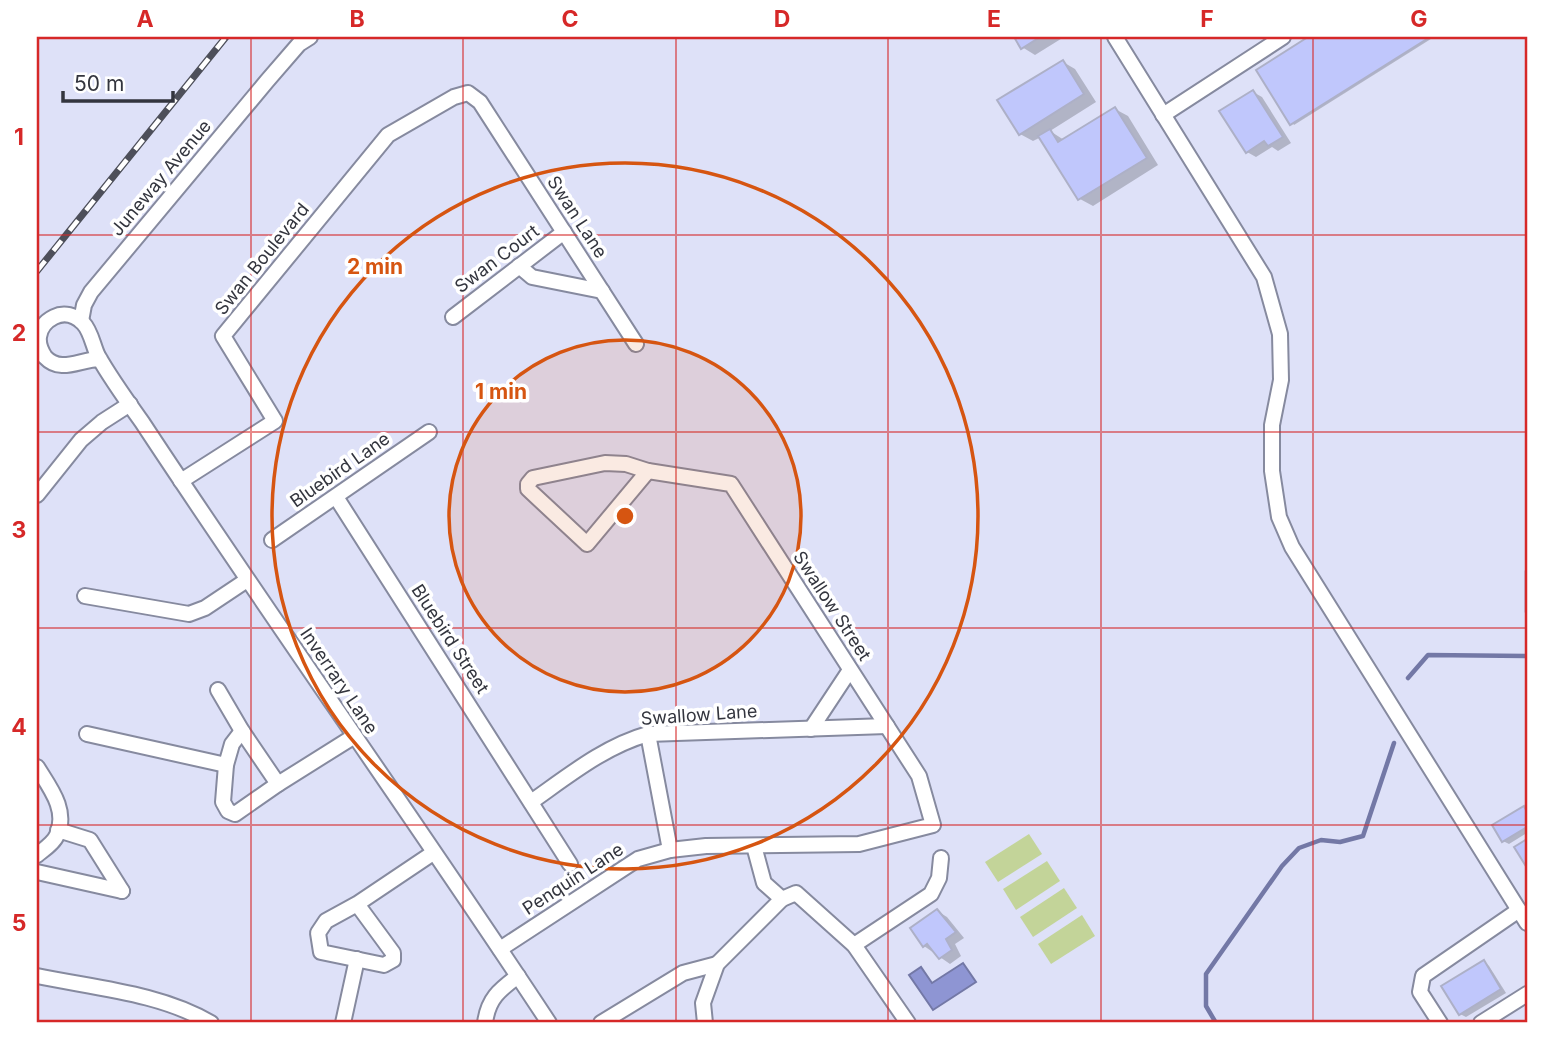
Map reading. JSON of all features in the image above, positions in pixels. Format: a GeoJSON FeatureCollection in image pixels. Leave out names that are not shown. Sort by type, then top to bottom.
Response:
{"type":"FeatureCollection","features":[{"type":"Feature","properties":{"kind":"street","name":"Juneway Avenue"},"geometry":{"type":"LineString","coordinates":[[81,321],[84,305],[91,292],[267,81],[299,44],[310,37]]}},
{"type":"Feature","properties":{"kind":"street"},"geometry":{"type":"LineString","coordinates":[[1115,37],[1264,278],[1280,334],[1281,380],[1272,425],[1272,471],[1279,517],[1292,547],[1524,916],[1423,976],[1420,992],[1440,1023]]}},
{"type":"Feature","properties":{"kind":"street"},"geometry":{"type":"LineString","coordinates":[[1163,115],[1283,37]]}},
{"type":"Feature","properties":{"kind":"street","name":"Swan Boulevard"},"geometry":{"type":"LineString","coordinates":[[181,481],[275,421],[223,336],[388,135],[454,97],[468,93],[480,102],[486,112]]}},
{"type":"Feature","properties":{"kind":"street","name":"Swan Lane"},"geometry":{"type":"LineString","coordinates":[[486,112],[636,344]]}},
{"type":"Feature","properties":{"kind":"street","name":"Swan Court"},"geometry":{"type":"LineString","coordinates":[[453,317],[564,232]]}},
{"type":"Feature","properties":{"kind":"street"},"geometry":{"type":"LineString","coordinates":[[519,266],[532,277],[602,291]]}},
{"type":"Feature","properties":{"kind":"street"},"geometry":{"type":"LineString","coordinates":[[81,321],[65,314],[50,319],[39,335],[43,354],[51,362],[68,366],[88,359],[100,359]]}},
{"type":"Feature","properties":{"kind":"street","name":"Inverrary Lane"},"geometry":{"type":"LineString","coordinates":[[81,321],[87,328],[100,359],[181,481],[549,1023]]}},
{"type":"Feature","properties":{"kind":"street"},"geometry":{"type":"LineString","coordinates":[[37,495],[81,440],[130,404]]}},
{"type":"Feature","properties":{"kind":"street","name":"Bluebird Lane"},"geometry":{"type":"LineString","coordinates":[[272,540],[429,432]]}},
{"type":"Feature","properties":{"kind":"street","name":"Swallow Street"},"geometry":{"type":"LineString","coordinates":[[648,471],[587,544],[528,489],[533,478],[606,463],[626,464],[648,471],[731,485],[919,776],[933,824]]}},
{"type":"Feature","properties":{"kind":"street","name":"Bluebird Street"},"geometry":{"type":"LineString","coordinates":[[336,496],[570,864]]}},
{"type":"Feature","properties":{"kind":"street"},"geometry":{"type":"LineString","coordinates":[[85,596],[189,614],[205,608],[247,580]]}},
{"type":"Feature","properties":{"kind":"street"},"geometry":{"type":"LineString","coordinates":[[811,729],[850,670]]}},
{"type":"Feature","properties":{"kind":"street"},"geometry":{"type":"LineString","coordinates":[[218,690],[278,784]]}},
{"type":"Feature","properties":{"kind":"street","name":"Swallow Lane"},"geometry":{"type":"LineString","coordinates":[[531,802],[600,755],[629,739],[649,734],[887,726]]}},
{"type":"Feature","properties":{"kind":"street"},"geometry":{"type":"LineString","coordinates":[[242,731],[232,744],[226,765],[223,802],[228,811],[235,814],[354,737]]}},
{"type":"Feature","properties":{"kind":"street"},"geometry":{"type":"LineString","coordinates":[[88,734],[226,765]]}},
{"type":"Feature","properties":{"kind":"street"},"geometry":{"type":"LineString","coordinates":[[649,734],[670,850]]}},
{"type":"Feature","properties":{"kind":"street"},"geometry":{"type":"LineString","coordinates":[[37,767],[56,797],[61,819],[56,838],[37,855]]}},
{"type":"Feature","properties":{"kind":"street","name":"Penquin Lane"},"geometry":{"type":"LineString","coordinates":[[500,949],[638,859],[670,850],[706,846],[859,844],[933,824]]}},
{"type":"Feature","properties":{"kind":"street"},"geometry":{"type":"LineString","coordinates":[[37,873],[122,891],[90,840],[58,830]]}},
{"type":"Feature","properties":{"kind":"street"},"geometry":{"type":"LineString","coordinates":[[754,846],[764,883],[782,899]]}},
{"type":"Feature","properties":{"kind":"street"},"geometry":{"type":"LineString","coordinates":[[357,904],[393,953],[393,960],[384,965],[321,952],[318,933],[326,921],[357,904],[433,853]]}},
{"type":"Feature","properties":{"kind":"street"},"geometry":{"type":"LineString","coordinates":[[855,945],[931,894],[940,878],[941,858]]}},
{"type":"Feature","properties":{"kind":"street"},"geometry":{"type":"LineString","coordinates":[[705,1023],[703,1003],[717,964],[782,899],[796,893],[855,945],[908,1023]]}},
{"type":"Feature","properties":{"kind":"street"},"geometry":{"type":"LineString","coordinates":[[343,1023],[357,959]]}},
{"type":"Feature","properties":{"kind":"street"},"geometry":{"type":"LineString","coordinates":[[601,1023],[683,973],[717,964]]}},
{"type":"Feature","properties":{"kind":"street"},"geometry":{"type":"LineString","coordinates":[[37,976],[164,1002],[192,1012],[211,1023]]}},
{"type":"Feature","properties":{"kind":"street"},"geometry":{"type":"LineString","coordinates":[[485,1023],[490,1002],[497,992],[518,976]]}},
{"type":"Feature","properties":{"kind":"street"},"geometry":{"type":"LineString","coordinates":[[1481,1023],[1527,994]]}},
{"type":"Feature","properties":{"kind":"green space"},"geometry":{"type":"Polygon","coordinates":[[[1029,834],[1042,854],[998,882],[985,862],[1029,834]]]}},
{"type":"Feature","properties":{"kind":"green space"},"geometry":{"type":"Polygon","coordinates":[[[1047,861],[1060,881],[1016,910],[1003,889],[1047,861]]]}},
{"type":"Feature","properties":{"kind":"green space"},"geometry":{"type":"Polygon","coordinates":[[[1064,888],[1077,908],[1033,937],[1020,917],[1064,888]]]}},
{"type":"Feature","properties":{"kind":"green space"},"geometry":{"type":"Polygon","coordinates":[[[1082,915],[1095,936],[1051,964],[1038,944],[1082,915]]]}},
{"type":"Feature","properties":{"kind":"water"},"geometry":{"type":"Polygon","coordinates":[[[963,963],[976,982],[933,1010],[909,975],[921,967],[932,983],[963,963]]]}},
{"type":"Feature","properties":{"kind":"building"},"geometry":{"type":"Polygon","coordinates":[[[1014,37],[1040,37],[1021,49],[1014,37]]]}},
{"type":"Feature","properties":{"kind":"building"},"geometry":{"type":"Polygon","coordinates":[[[1308,37],[1430,37],[1290,125],[1256,70],[1308,37]]]}},
{"type":"Feature","properties":{"kind":"building"},"geometry":{"type":"Polygon","coordinates":[[[1063,60],[1084,94],[1019,135],[997,100],[1063,60]]]}},
{"type":"Feature","properties":{"kind":"building"},"geometry":{"type":"Polygon","coordinates":[[[1253,90],[1283,137],[1268,146],[1264,141],[1246,153],[1219,111],[1253,90]]]}},
{"type":"Feature","properties":{"kind":"building"},"geometry":{"type":"Polygon","coordinates":[[[1115,107],[1147,158],[1078,200],[1038,136],[1050,129],[1058,142],[1115,107]]]}},
{"type":"Feature","properties":{"kind":"building"},"geometry":{"type":"Polygon","coordinates":[[[1524,806],[1527,812],[1527,827],[1502,842],[1492,825],[1524,806]]]}},
{"type":"Feature","properties":{"kind":"building"},"geometry":{"type":"Polygon","coordinates":[[[1527,839],[1527,868],[1514,847],[1527,839]]]}},
{"type":"Feature","properties":{"kind":"building"},"geometry":{"type":"Polygon","coordinates":[[[937,909],[956,932],[946,939],[952,950],[939,959],[927,944],[923,947],[910,928],[937,909]]]}},
{"type":"Feature","properties":{"kind":"building"},"geometry":{"type":"Polygon","coordinates":[[[1484,960],[1501,989],[1459,1015],[1441,986],[1484,960]]]}},
{"type":"Feature","properties":{"kind":"waterway"},"geometry":{"type":"LineString","coordinates":[[1527,571],[1527,612]]}},
{"type":"Feature","properties":{"kind":"waterway"},"geometry":{"type":"LineString","coordinates":[[1408,678],[1428,655],[1527,656]]}},
{"type":"Feature","properties":{"kind":"waterway"},"geometry":{"type":"LineString","coordinates":[[1216,1023],[1206,1006],[1206,974],[1282,866],[1299,848],[1321,840],[1340,842],[1363,836],[1394,743]]}},
{"type":"Feature","properties":{"kind":"railway"},"geometry":{"type":"LineString","coordinates":[[37,271],[226,37]]}}]}
